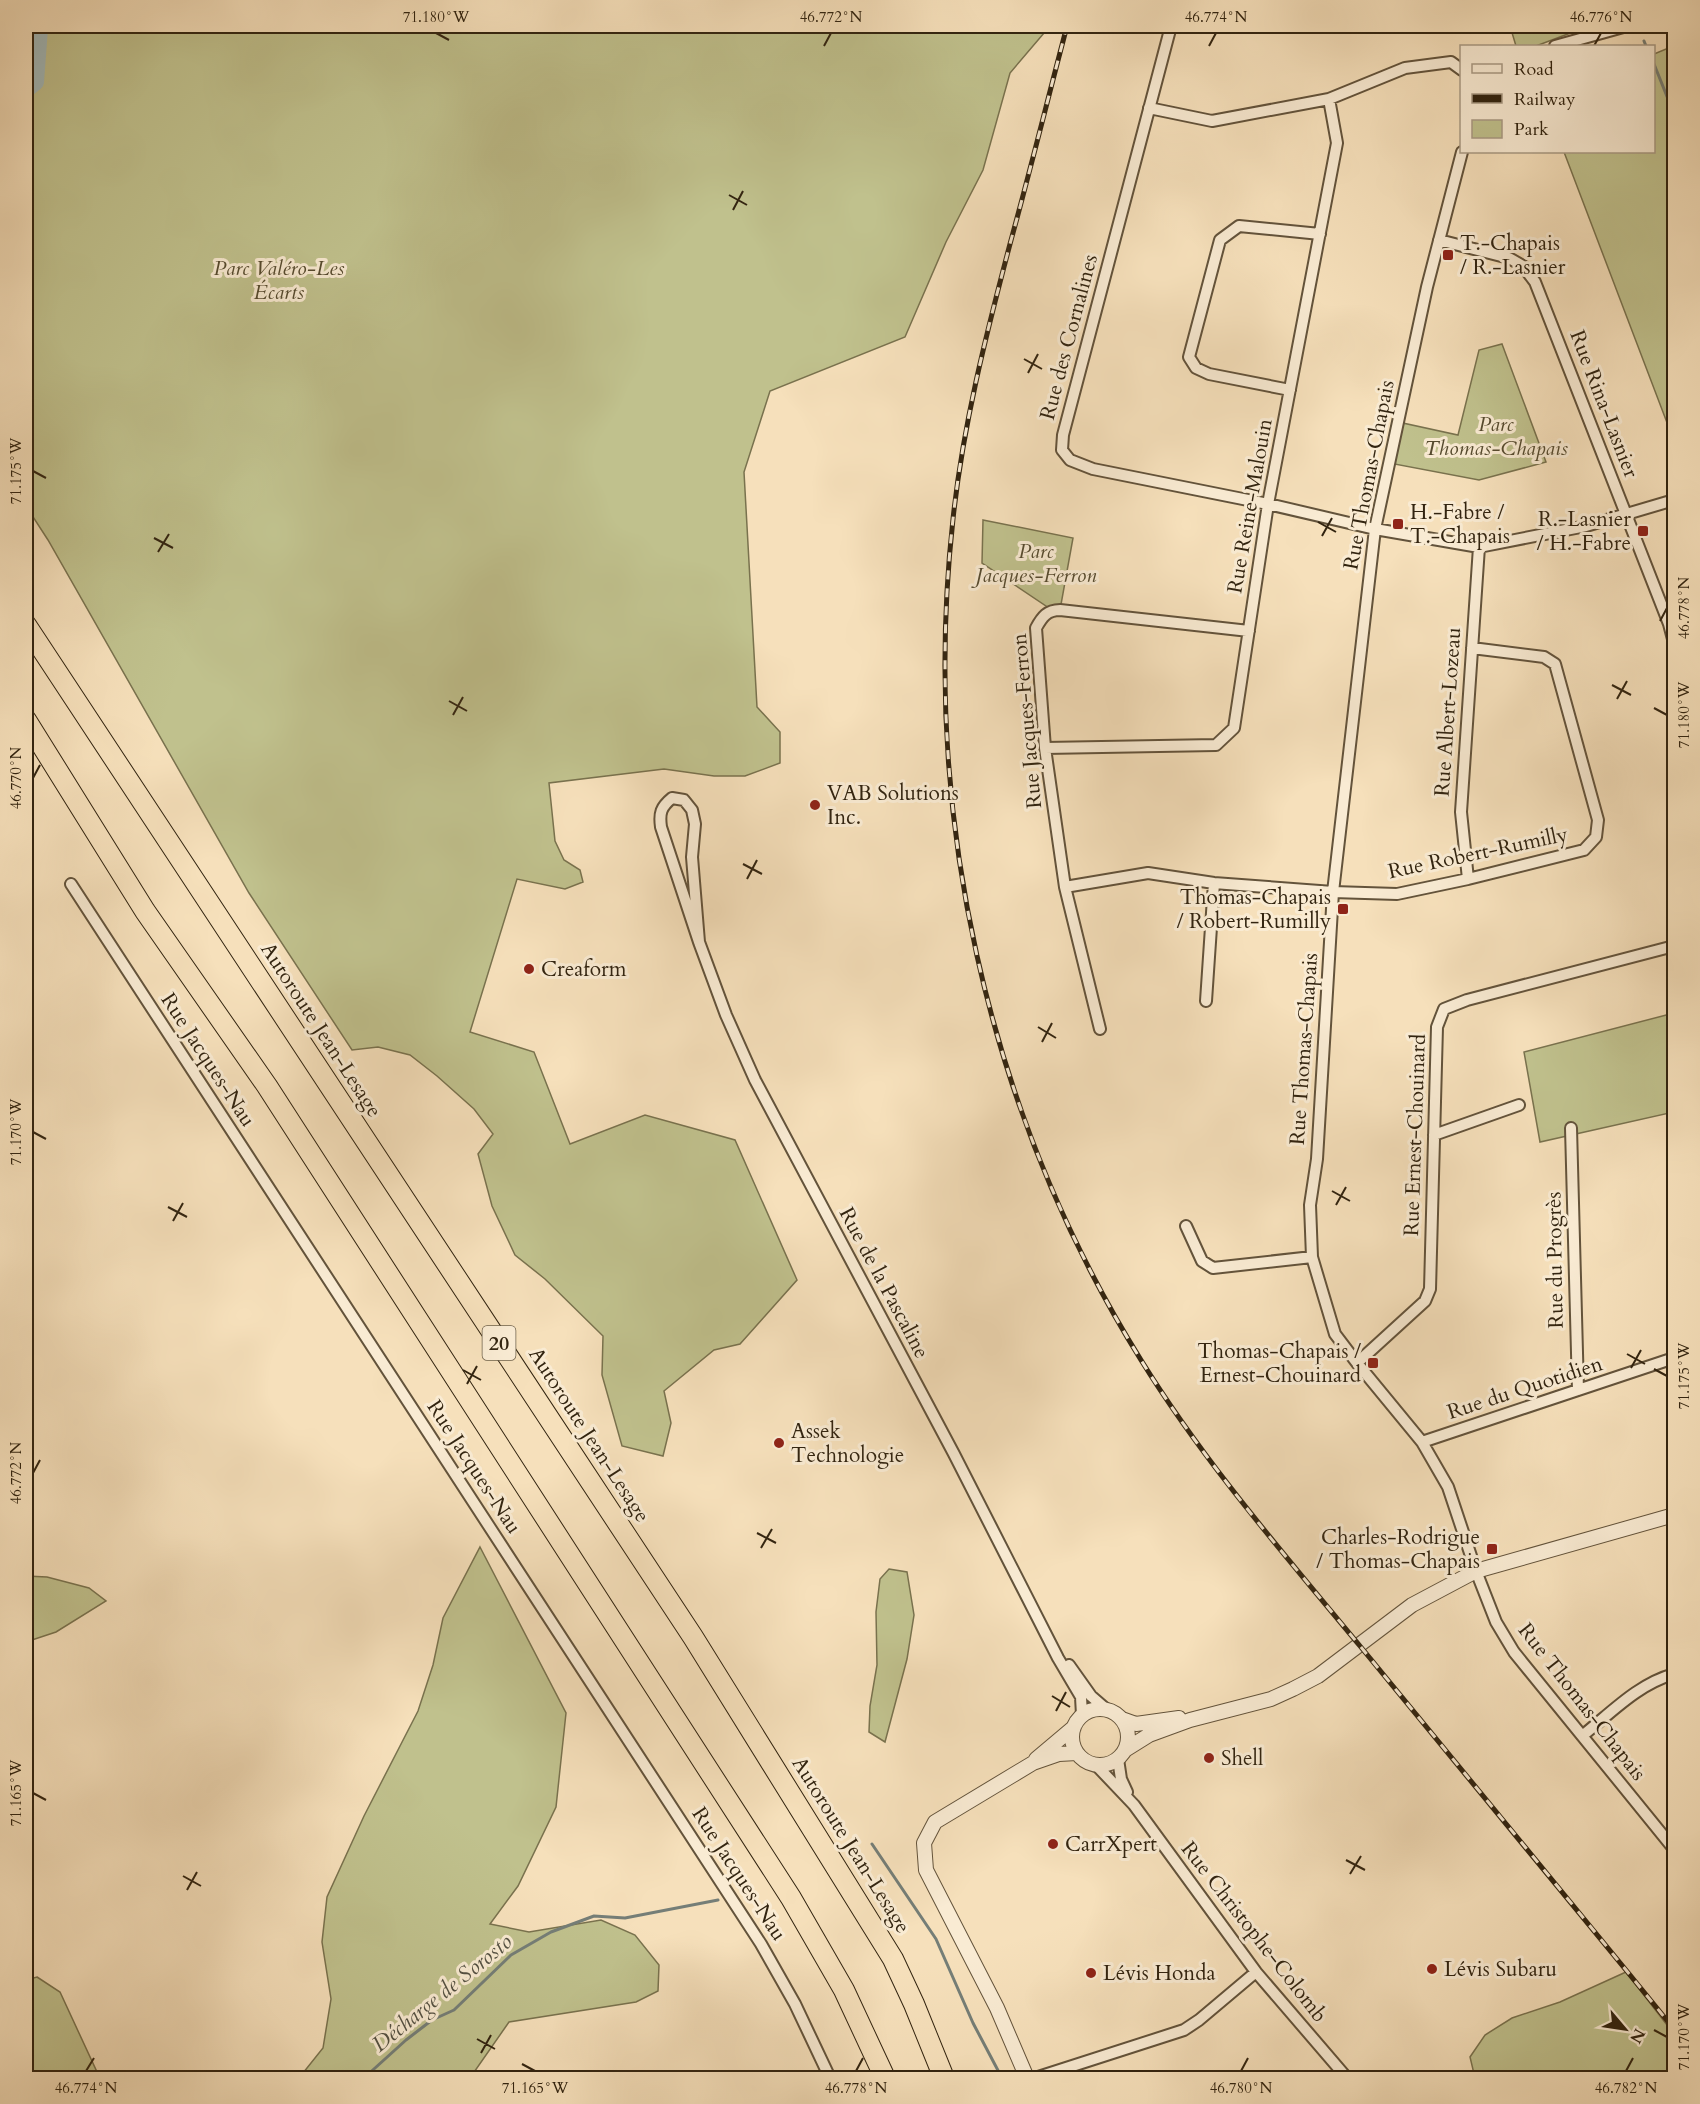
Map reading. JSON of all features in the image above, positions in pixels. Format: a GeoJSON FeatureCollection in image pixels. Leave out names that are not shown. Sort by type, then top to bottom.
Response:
{"type":"FeatureCollection","features":[{"type":"Feature","properties":{"kind":"highway","name":"Autoroute Jean-Lesage"},"geometry":{"type":"LineString","coordinates":[[26,625],[693,1637],[893,1959],[944,2079]]}},
{"type":"Feature","properties":{"kind":"highway"},"geometry":{"type":"LineString","coordinates":[[26,720],[145,911],[273,1096],[791,1898],[844,1990],[885,2079]]}},
{"type":"Feature","properties":{"kind":"street","name":"Rue des Cornalines"},"geometry":{"type":"LineString","coordinates":[[1171,26],[1063,435],[1062,450],[1070,460],[1093,469],[1268,504]]}},
{"type":"Feature","properties":{"kind":"street"},"geometry":{"type":"LineString","coordinates":[[1559,45],[1627,26]]}},
{"type":"Feature","properties":{"kind":"street"},"geometry":{"type":"LineString","coordinates":[[1149,108],[1212,121],[1329,99],[1405,68],[1451,62],[1460,69]]}},
{"type":"Feature","properties":{"kind":"street","name":"Rue Reine-Malouin"},"geometry":{"type":"LineString","coordinates":[[1045,748],[1216,745],[1234,728],[1268,504],[1337,143],[1329,99]]}},
{"type":"Feature","properties":{"kind":"street","name":"Rue Thomas-Chapais"},"geometry":{"type":"LineString","coordinates":[[1462,153],[1439,240],[1375,528],[1333,892],[1317,1159],[1310,1205],[1312,1257],[1335,1334],[1422,1442],[1448,1487],[1496,1622],[1514,1652],[1674,1849]]}},
{"type":"Feature","properties":{"kind":"street"},"geometry":{"type":"LineString","coordinates":[[1290,390],[1209,374],[1196,368],[1189,357],[1220,240],[1239,226],[1320,234]]}},
{"type":"Feature","properties":{"kind":"street","name":"Rue Rina-Lasnier"},"geometry":{"type":"LineString","coordinates":[[1439,240],[1509,258],[1522,266],[1535,282],[1626,514],[1672,623],[1674,643]]}},
{"type":"Feature","properties":{"kind":"street"},"geometry":{"type":"LineString","coordinates":[[1268,504],[1375,528],[1479,547],[1586,526],[1674,500]]}},
{"type":"Feature","properties":{"kind":"street","name":"Rue Albert-Lozeau"},"geometry":{"type":"LineString","coordinates":[[1468,879],[1461,812],[1479,547]]}},
{"type":"Feature","properties":{"kind":"street","name":"Rue Jacques-Ferron"},"geometry":{"type":"LineString","coordinates":[[1100,1029],[1065,887],[1045,748],[1036,628],[1042,616],[1052,610],[1249,631]]}},
{"type":"Feature","properties":{"kind":"street","name":"Rue Robert-Rumilly"},"geometry":{"type":"LineString","coordinates":[[1065,887],[1148,873],[1214,883],[1333,892],[1397,894],[1584,850],[1596,837],[1598,820],[1555,664],[1544,657],[1472,648]]}},
{"type":"Feature","properties":{"kind":"street","name":"Rue de la Pascaline"},"geometry":{"type":"LineString","coordinates":[[699,942],[692,857],[695,824],[692,810],[684,800],[672,798],[662,806],[661,826],[699,942],[726,1015],[755,1080],[1058,1658],[1081,1697],[1078,1721]]}},
{"type":"Feature","properties":{"kind":"street"},"geometry":{"type":"LineString","coordinates":[[1206,1001],[1214,883]]}},
{"type":"Feature","properties":{"kind":"street","name":"Rue Jacques-Nau"},"geometry":{"type":"LineString","coordinates":[[71,884],[761,1944],[816,2044],[830,2079]]}},
{"type":"Feature","properties":{"kind":"street","name":"Rue Ernest-Chouinard"},"geometry":{"type":"LineString","coordinates":[[1357,1363],[1425,1301],[1430,1289],[1437,1027],[1444,1009],[1467,1000],[1674,946]]}},
{"type":"Feature","properties":{"kind":"street"},"geometry":{"type":"LineString","coordinates":[[1434,1135],[1519,1105]]}},
{"type":"Feature","properties":{"kind":"street","name":"Rue du Progrès"},"geometry":{"type":"LineString","coordinates":[[1571,1128],[1578,1390]]}},
{"type":"Feature","properties":{"kind":"street"},"geometry":{"type":"LineString","coordinates":[[1186,1226],[1202,1261],[1213,1268],[1312,1257]]}},
{"type":"Feature","properties":{"kind":"street","name":"Rue du Quotidien"},"geometry":{"type":"LineString","coordinates":[[1422,1442],[1674,1358]]}},
{"type":"Feature","properties":{"kind":"street"},"geometry":{"type":"LineString","coordinates":[[1078,1721],[1071,1738],[1077,1753],[1084,1761],[1096,1765],[1109,1764],[1149,1735],[1190,1720],[1271,1699],[1318,1676],[1412,1605],[1476,1571],[1674,1515]]}},
{"type":"Feature","properties":{"kind":"street","name":"Rue de la Pascaline"},"geometry":{"type":"LineString","coordinates":[[1048,1636],[1091,1696],[1106,1709]]}},
{"type":"Feature","properties":{"kind":"street"},"geometry":{"type":"LineString","coordinates":[[1582,1736],[1639,1689],[1655,1679],[1674,1674]]}},
{"type":"Feature","properties":{"kind":"street"},"geometry":{"type":"LineString","coordinates":[[1033,1763],[1042,1752],[1064,1737],[1090,1710],[1106,1709],[1115,1712],[1122,1719],[1128,1733],[1121,1754]]}},
{"type":"Feature","properties":{"kind":"street"},"geometry":{"type":"LineString","coordinates":[[1122,1719],[1137,1724],[1176,1718],[1190,1720]]}},
{"type":"Feature","properties":{"kind":"street"},"geometry":{"type":"LineString","coordinates":[[1027,2079],[997,2008],[926,1870],[924,1844],[935,1822],[1033,1763],[1059,1754],[1077,1753]]}},
{"type":"Feature","properties":{"kind":"street","name":"Rue Christophe-Colomb"},"geometry":{"type":"LineString","coordinates":[[1121,1754],[1121,1779],[1134,1805]]}},
{"type":"Feature","properties":{"kind":"street","name":"Rue Christophe-Colomb"},"geometry":{"type":"LineString","coordinates":[[1096,1765],[1134,1805],[1256,1972],[1347,2079]]}},
{"type":"Feature","properties":{"kind":"street"},"geometry":{"type":"LineString","coordinates":[[1035,2079],[1184,2030],[1256,1972]]}},
{"type":"Feature","properties":{"kind":"green space","name":"Parc Valéro-Les Écarts"},"geometry":{"type":"Polygon","coordinates":[[[26,26],[1050,26],[1010,73],[983,170],[946,242],[905,337],[770,391],[744,472],[757,707],[780,732],[780,763],[745,776],[714,776],[664,769],[549,783],[555,841],[564,860],[580,870],[583,882],[565,889],[517,879],[470,1032],[534,1052],[570,1144],[645,1115],[735,1140],[797,1280],[740,1344],[714,1350],[664,1391],[671,1423],[663,1456],[622,1446],[602,1375],[603,1336],[545,1279],[515,1255],[492,1206],[478,1154],[493,1134],[474,1109],[410,1055],[378,1047],[352,1050],[249,893],[48,540],[26,506],[26,26]]]}},
{"type":"Feature","properties":{"kind":"green space"},"geometry":{"type":"Polygon","coordinates":[[[1510,26],[1589,26],[1539,45],[1516,45],[1510,26]]]}},
{"type":"Feature","properties":{"kind":"green space"},"geometry":{"type":"Polygon","coordinates":[[[1671,47],[1674,55],[1674,441],[1564,153],[1655,153],[1655,54],[1671,47]]]}},
{"type":"Feature","properties":{"kind":"green space","name":"Parc Thomas-Chapais"},"geometry":{"type":"Polygon","coordinates":[[[1502,344],[1546,462],[1479,480],[1389,463],[1398,422],[1458,435],[1479,350],[1502,344]]]}},
{"type":"Feature","properties":{"kind":"green space","name":"Parc Jacques-Ferron"},"geometry":{"type":"Polygon","coordinates":[[[983,520],[1073,538],[1060,610],[1052,610],[982,563],[983,520]]]}},
{"type":"Feature","properties":{"kind":"green space"},"geometry":{"type":"Polygon","coordinates":[[[1674,1013],[1674,1112],[1540,1142],[1524,1052],[1674,1013]]]}},
{"type":"Feature","properties":{"kind":"green space"},"geometry":{"type":"Polygon","coordinates":[[[480,1547],[566,1713],[556,1807],[518,1886],[490,1924],[529,1932],[601,1920],[635,1935],[659,1965],[658,1991],[636,2002],[509,2022],[470,2078],[299,2078],[323,2048],[331,1999],[322,1942],[327,1897],[364,1816],[418,1711],[433,1665],[443,1618],[480,1547]]]}},
{"type":"Feature","properties":{"kind":"green space"},"geometry":{"type":"Polygon","coordinates":[[[889,1569],[907,1572],[914,1615],[907,1659],[885,1742],[869,1732],[870,1706],[877,1665],[876,1612],[880,1579],[889,1569]]]}},
{"type":"Feature","properties":{"kind":"green space"},"geometry":{"type":"Polygon","coordinates":[[[26,1576],[47,1577],[89,1588],[106,1601],[56,1632],[26,1642],[26,1576]]]}},
{"type":"Feature","properties":{"kind":"green space"},"geometry":{"type":"Polygon","coordinates":[[[1626,1972],[1674,2034],[1674,2078],[1475,2078],[1470,2057],[1485,2035],[1512,2018],[1560,2002],[1626,1972]]]}},
{"type":"Feature","properties":{"kind":"green space"},"geometry":{"type":"Polygon","coordinates":[[[37,1977],[60,1992],[97,2072],[97,2078],[26,2078],[26,1980],[37,1977]]]}},
{"type":"Feature","properties":{"kind":"waterway"},"geometry":{"type":"LineString","coordinates":[[26,89],[35,82],[39,28],[35,26]]}},
{"type":"Feature","properties":{"kind":"waterway"},"geometry":{"type":"LineString","coordinates":[[1644,41],[1646,45]]}},
{"type":"Feature","properties":{"kind":"waterway"},"geometry":{"type":"LineString","coordinates":[[1655,66],[1674,114]]}},
{"type":"Feature","properties":{"kind":"waterway","name":"Décharge de Sorosto"},"geometry":{"type":"LineString","coordinates":[[872,1844],[936,1939],[973,2023],[1002,2078]]}},
{"type":"Feature","properties":{"kind":"waterway","name":"Décharge de Sorosto"},"geometry":{"type":"LineString","coordinates":[[364,2078],[432,2020],[454,2010],[511,1955],[551,1932],[594,1916],[625,1918],[718,1900]]}},
{"type":"Feature","properties":{"kind":"railway"},"geometry":{"type":"LineString","coordinates":[[1067,26],[976,380],[957,484],[946,628],[947,738],[958,847],[977,955],[1005,1061],[1042,1164],[1087,1264],[1165,1398],[1274,1542],[1674,2029]]}},
{"type":"Feature","properties":{"kind":"place","name":"T.-Chapais / R.-Lasnier"},"geometry":{"type":"Point","coordinates":[1448,255]}},
{"type":"Feature","properties":{"kind":"place","name":"H.-Fabre / T.-Chapais"},"geometry":{"type":"Point","coordinates":[1398,524]}},
{"type":"Feature","properties":{"kind":"place","name":"R.-Lasnier / H.-Fabre"},"geometry":{"type":"Point","coordinates":[1643,531]}},
{"type":"Feature","properties":{"kind":"place","name":"VAB Solutions Inc."},"geometry":{"type":"Point","coordinates":[815,805]}},
{"type":"Feature","properties":{"kind":"place","name":"Thomas-Chapais / Robert-Rumilly"},"geometry":{"type":"Point","coordinates":[1343,909]}},
{"type":"Feature","properties":{"kind":"place","name":"Creaform"},"geometry":{"type":"Point","coordinates":[529,969]}},
{"type":"Feature","properties":{"kind":"place","name":"Thomas-Chapais / Ernest-Chouinard"},"geometry":{"type":"Point","coordinates":[1373,1363]}},
{"type":"Feature","properties":{"kind":"place","name":"Assek Technologie"},"geometry":{"type":"Point","coordinates":[779,1443]}},
{"type":"Feature","properties":{"kind":"place","name":"Charles-Rodrigue / Thomas-Chapais"},"geometry":{"type":"Point","coordinates":[1492,1549]}},
{"type":"Feature","properties":{"kind":"place","name":"Shell"},"geometry":{"type":"Point","coordinates":[1209,1758]}},
{"type":"Feature","properties":{"kind":"place","name":"CarrXpert"},"geometry":{"type":"Point","coordinates":[1053,1844]}},
{"type":"Feature","properties":{"kind":"place","name":"Lévis Subaru"},"geometry":{"type":"Point","coordinates":[1432,1969]}},
{"type":"Feature","properties":{"kind":"place","name":"Lévis Honda"},"geometry":{"type":"Point","coordinates":[1091,1973]}}]}
